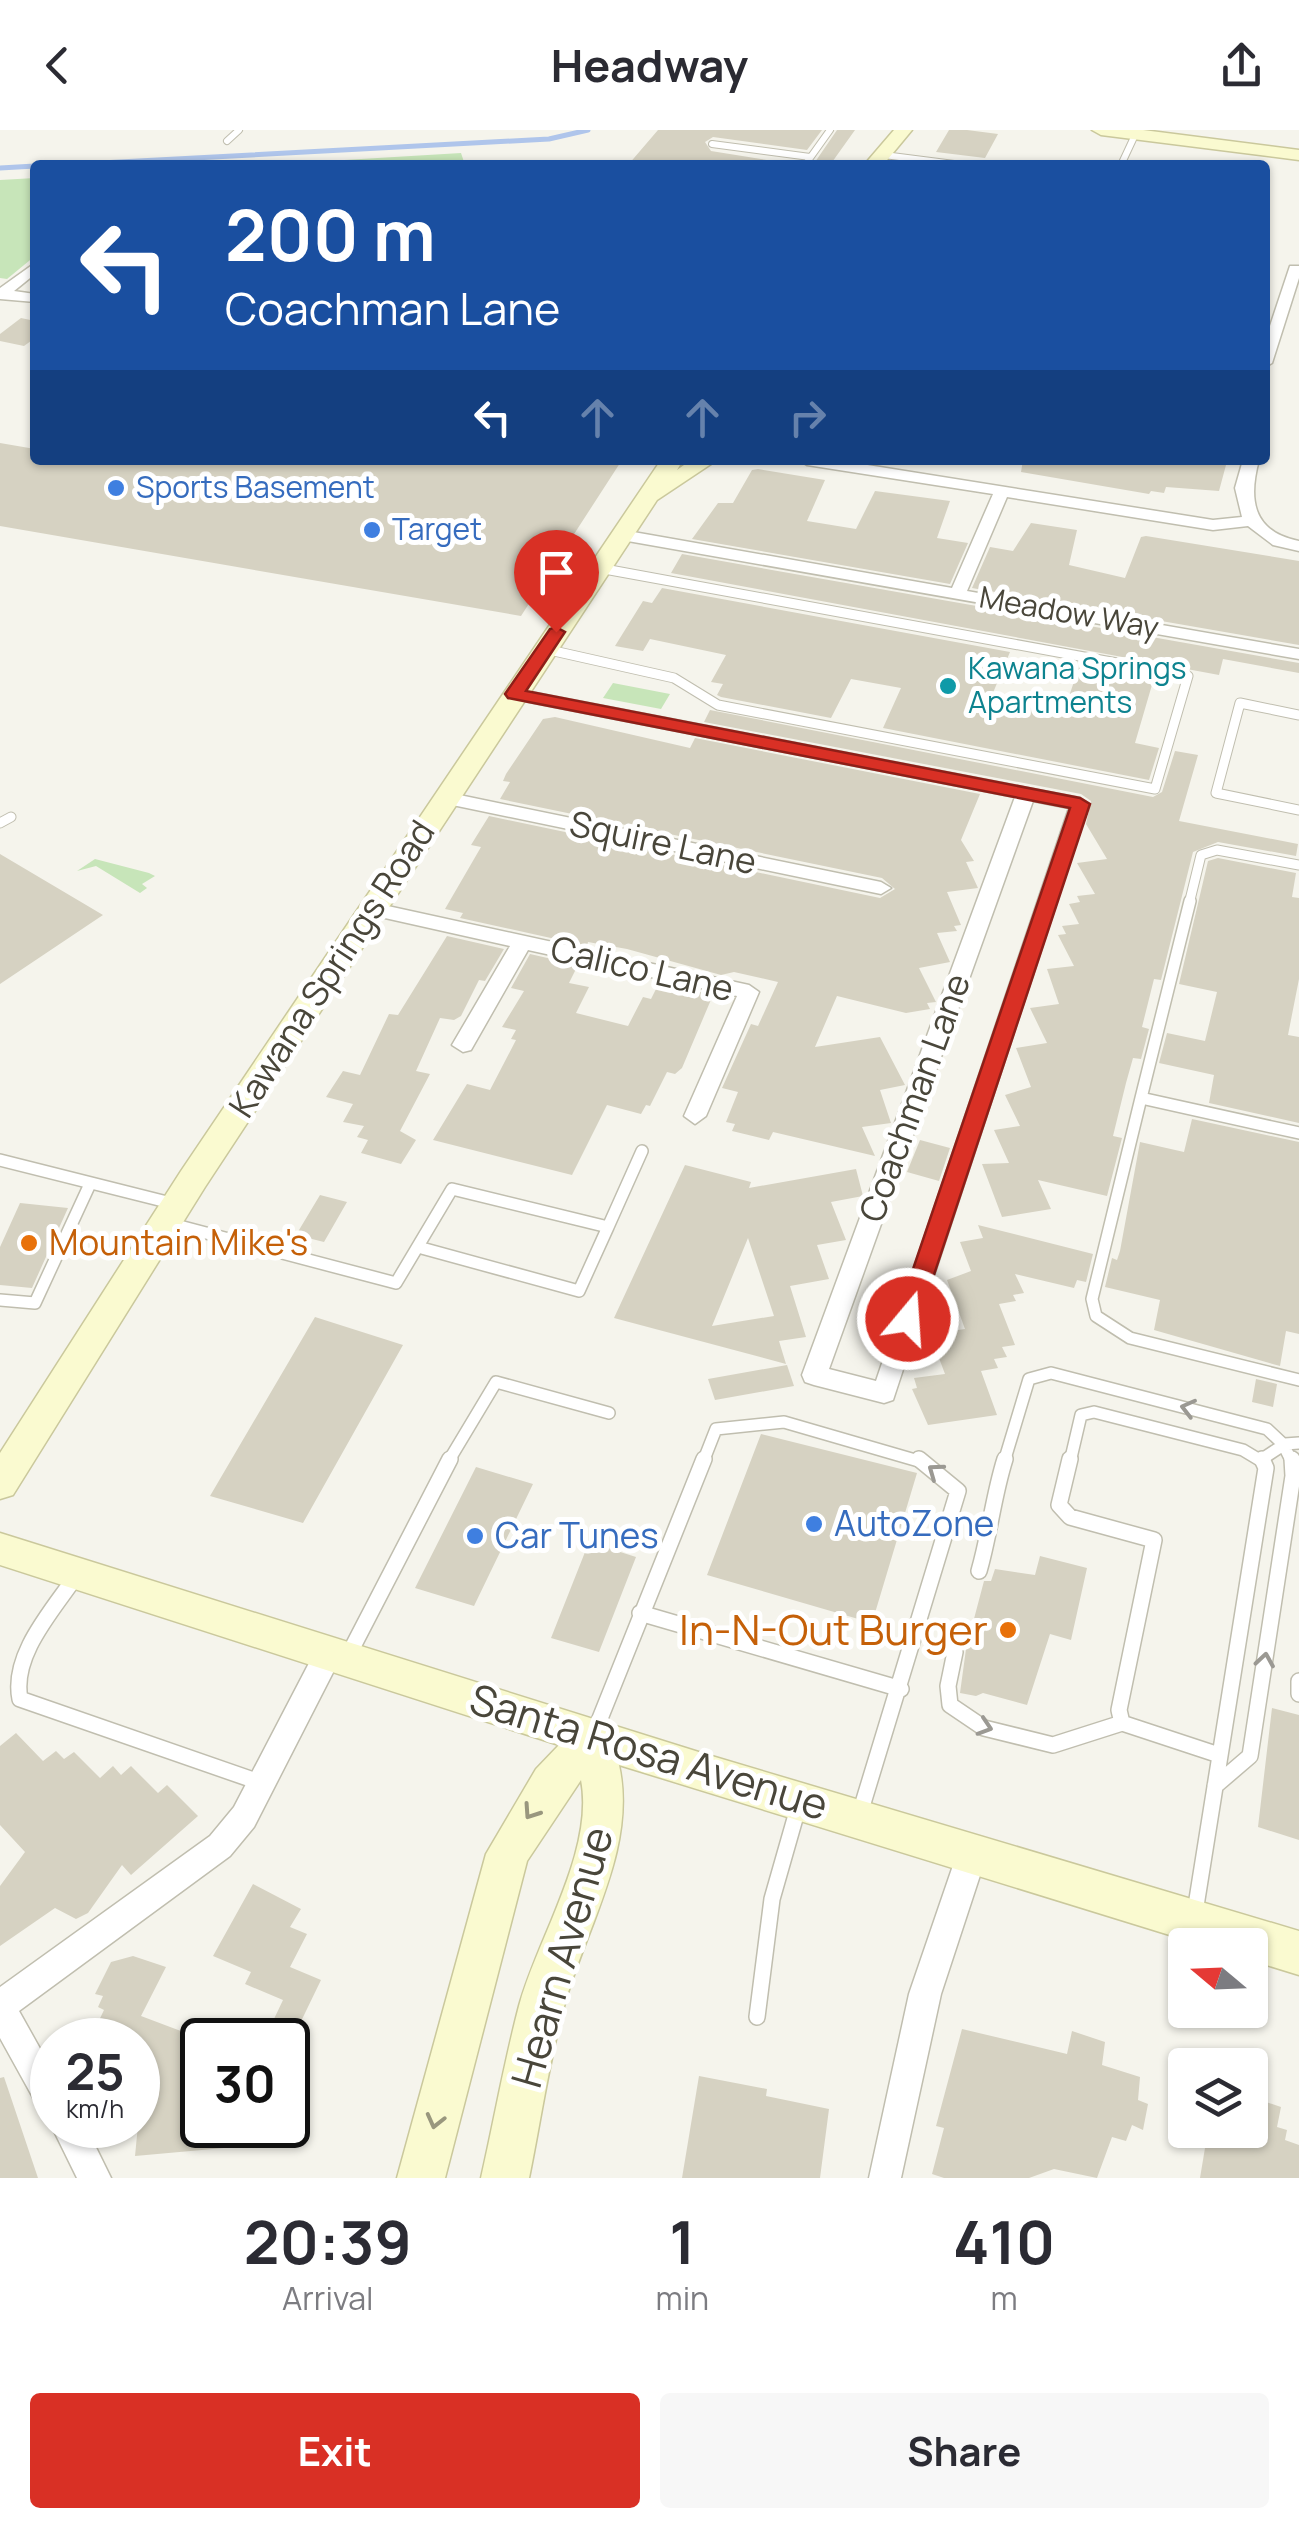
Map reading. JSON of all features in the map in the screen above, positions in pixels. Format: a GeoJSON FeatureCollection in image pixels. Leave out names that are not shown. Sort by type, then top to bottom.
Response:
{"type":"FeatureCollection","features":[{"type":"Feature","properties":{"kind":"street"},"geometry":{"type":"LineString","coordinates":[[879,160],[902,130]]}},
{"type":"Feature","properties":{"kind":"street"},"geometry":{"type":"LineString","coordinates":[[1101,130],[1180,135],[1299,155]]}},
{"type":"Feature","properties":{"kind":"street"},"geometry":{"type":"LineString","coordinates":[[1270,348],[1295,269]]}},
{"type":"Feature","properties":{"kind":"street"},"geometry":{"type":"LineString","coordinates":[[2,294],[30,271]]}},
{"type":"Feature","properties":{"kind":"street"},"geometry":{"type":"LineString","coordinates":[[2,294],[30,297]]}},
{"type":"Feature","properties":{"kind":"street"},"geometry":{"type":"LineString","coordinates":[[1270,307],[1283,308]]}},
{"type":"Feature","properties":{"kind":"street","name":"Kawana Springs Road"},"geometry":{"type":"LineString","coordinates":[[0,1484],[445,798],[669,465]]}},
{"type":"Feature","properties":{"kind":"street"},"geometry":{"type":"LineString","coordinates":[[642,504],[699,465]]}},
{"type":"Feature","properties":{"kind":"street"},"geometry":{"type":"LineString","coordinates":[[874,465],[1213,525],[1250,521],[1279,542],[1299,546]]}},
{"type":"Feature","properties":{"kind":"street"},"geometry":{"type":"LineString","coordinates":[[1250,465],[1243,488],[1250,521]]}},
{"type":"Feature","properties":{"kind":"street","name":"Meadow Way"},"geometry":{"type":"LineString","coordinates":[[958,594],[1002,490]]}},
{"type":"Feature","properties":{"kind":"street","name":"Meadow Way"},"geometry":{"type":"LineString","coordinates":[[622,535],[1299,654]]}},
{"type":"Feature","properties":{"kind":"street","name":"Coachman Lane"},"geometry":{"type":"LineString","coordinates":[[514,694],[1080,804],[884,1393],[814,1375],[1026,794]]}},
{"type":"Feature","properties":{"kind":"street","name":"Squire Lane"},"geometry":{"type":"LineString","coordinates":[[445,798],[881,888]]}},
{"type":"Feature","properties":{"kind":"street","name":"Calico Lane"},"geometry":{"type":"LineString","coordinates":[[374,909],[749,992],[695,1116]]}},
{"type":"Feature","properties":{"kind":"street","name":"Calico Lane"},"geometry":{"type":"LineString","coordinates":[[463,1045],[522,942]]}},
{"type":"Feature","properties":{"kind":"street","name":"Santa Rosa Avenue"},"geometry":{"type":"LineString","coordinates":[[0,1549],[339,1653],[592,1737],[1299,1954]]}},
{"type":"Feature","properties":{"kind":"street"},"geometry":{"type":"LineString","coordinates":[[30,2061],[0,2007],[208,1856],[244,1817],[339,1653]]}},
{"type":"Feature","properties":{"kind":"street","name":"Hearn Avenue"},"geometry":{"type":"LineString","coordinates":[[421,2178],[482,1934],[508,1854],[551,1782],[592,1737]]}},
{"type":"Feature","properties":{"kind":"street","name":"Hearn Avenue"},"geometry":{"type":"LineString","coordinates":[[506,2178],[542,2004],[598,1846],[605,1796],[592,1737]]}},
{"type":"Feature","properties":{"kind":"street"},"geometry":{"type":"LineString","coordinates":[[885,2178],[925,1994],[972,1851]]}},
{"type":"Feature","properties":{"kind":"street"},"geometry":{"type":"LineString","coordinates":[[79,2148],[95,2178]]}},
{"type":"Feature","properties":{"kind":"lane"},"geometry":{"type":"LineString","coordinates":[[227,141],[239,130]]}},
{"type":"Feature","properties":{"kind":"lane"},"geometry":{"type":"LineString","coordinates":[[808,160],[830,130]]}},
{"type":"Feature","properties":{"kind":"lane"},"geometry":{"type":"LineString","coordinates":[[1123,160],[1136,134]]}},
{"type":"Feature","properties":{"kind":"lane"},"geometry":{"type":"LineString","coordinates":[[712,144],[810,157]]}},
{"type":"Feature","properties":{"kind":"lane"},"geometry":{"type":"LineString","coordinates":[[545,649],[674,678],[718,705],[1155,789],[1188,676],[599,568]]}},
{"type":"Feature","properties":{"kind":"lane"},"geometry":{"type":"LineString","coordinates":[[1299,716],[1240,703],[1216,793],[1299,810]]}},
{"type":"Feature","properties":{"kind":"lane"},"geometry":{"type":"LineString","coordinates":[[0,823],[11,816]]}},
{"type":"Feature","properties":{"kind":"lane"},"geometry":{"type":"LineString","coordinates":[[1299,865],[1217,850],[1201,855],[1092,1299],[1096,1316],[1108,1328],[1130,1338],[1299,1380]]}},
{"type":"Feature","properties":{"kind":"lane"},"geometry":{"type":"LineString","coordinates":[[1141,1098],[1299,1133]]}},
{"type":"Feature","properties":{"kind":"lane"},"geometry":{"type":"LineString","coordinates":[[418,1247],[579,1291],[642,1151]]}},
{"type":"Feature","properties":{"kind":"lane"},"geometry":{"type":"LineString","coordinates":[[0,1160],[90,1184],[396,1283],[452,1190],[608,1227]]}},
{"type":"Feature","properties":{"kind":"lane"},"geometry":{"type":"LineString","coordinates":[[0,1300],[35,1302],[90,1184]]}},
{"type":"Feature","properties":{"kind":"lane"},"geometry":{"type":"LineString","coordinates":[[979,1571],[990,1532],[988,1511],[1029,1379],[1051,1373],[1266,1429],[1292,1443]]}},
{"type":"Feature","properties":{"kind":"lane"},"geometry":{"type":"LineString","coordinates":[[339,1653],[496,1382],[608,1413]]}},
{"type":"Feature","properties":{"kind":"lane"},"geometry":{"type":"LineString","coordinates":[[1122,1723],[1119,1710],[1154,1540],[1070,1517],[1060,1506],[1080,1415],[1094,1412],[1262,1459],[1292,1443]]}},
{"type":"Feature","properties":{"kind":"lane"},"geometry":{"type":"LineString","coordinates":[[592,1737],[716,1429],[784,1422],[916,1457],[958,1491],[859,1817]]}},
{"type":"Feature","properties":{"kind":"lane"},"geometry":{"type":"LineString","coordinates":[[1214,1786],[1250,1756],[1293,1476],[1292,1443]]}},
{"type":"Feature","properties":{"kind":"lane"},"geometry":{"type":"LineString","coordinates":[[1193,1921],[1267,1479],[1262,1459]]}},
{"type":"Feature","properties":{"kind":"lane"},"geometry":{"type":"LineString","coordinates":[[78,1573],[18,1670],[15,1689],[20,1699],[262,1783]]}},
{"type":"Feature","properties":{"kind":"lane"},"geometry":{"type":"LineString","coordinates":[[640,1613],[900,1689]]}},
{"type":"Feature","properties":{"kind":"lane"},"geometry":{"type":"LineString","coordinates":[[955,1652],[948,1686],[950,1706],[964,1721],[1039,1744],[1062,1745],[1122,1723],[1220,1755]]}},
{"type":"Feature","properties":{"kind":"lane"},"geometry":{"type":"LineString","coordinates":[[1299,1681],[1299,1694]]}},
{"type":"Feature","properties":{"kind":"lane"},"geometry":{"type":"LineString","coordinates":[[757,2018],[772,1899],[800,1800]]}},
{"type":"Feature","properties":{"kind":"green space"},"geometry":{"type":"Polygon","coordinates":[[[461,153],[463,160],[344,160],[461,153]]]}},
{"type":"Feature","properties":{"kind":"green space"},"geometry":{"type":"Polygon","coordinates":[[[30,178],[30,260],[7,279],[0,278],[0,180],[30,178]]]}},
{"type":"Feature","properties":{"kind":"green space"},"geometry":{"type":"Polygon","coordinates":[[[613,683],[670,694],[661,709],[603,698],[613,683]]]}},
{"type":"Feature","properties":{"kind":"green space"},"geometry":{"type":"Polygon","coordinates":[[[95,859],[155,876],[142,884],[147,888],[140,893],[96,866],[77,871],[95,859]]]}},
{"type":"Feature","properties":{"kind":"building"},"geometry":{"type":"Polygon","coordinates":[[[658,130],[822,130],[807,150],[713,137],[705,142],[711,151],[767,160],[632,160],[658,130]]]}},
{"type":"Feature","properties":{"kind":"building"},"geometry":{"type":"Polygon","coordinates":[[[837,130],[855,130],[834,160],[816,160],[837,130]]]}},
{"type":"Feature","properties":{"kind":"building"},"geometry":{"type":"Polygon","coordinates":[[[949,130],[998,134],[985,158],[936,152],[949,130]]]}},
{"type":"Feature","properties":{"kind":"building"},"geometry":{"type":"Polygon","coordinates":[[[21,318],[30,320],[30,342],[24,346],[0,341],[0,334],[21,318]]]}},
{"type":"Feature","properties":{"kind":"building","name":"Target"},"geometry":{"type":"Polygon","coordinates":[[[0,443],[30,448],[30,465],[619,465],[521,616],[0,526],[0,443]]]}},
{"type":"Feature","properties":{"kind":"building"},"geometry":{"type":"Polygon","coordinates":[[[1022,465],[1226,465],[1219,491],[1166,487],[1164,493],[1149,494],[1021,472],[1022,465]]]}},
{"type":"Feature","properties":{"kind":"building"},"geometry":{"type":"Polygon","coordinates":[[[752,470],[825,480],[807,521],[856,529],[875,491],[950,501],[937,538],[968,543],[950,584],[692,539],[718,503],[733,503],[752,470]]]}},
{"type":"Feature","properties":{"kind":"building"},"geometry":{"type":"Polygon","coordinates":[[[1031,523],[1077,530],[1069,565],[1125,578],[1141,537],[1146,536],[1299,561],[1299,645],[972,588],[990,547],[1013,551],[1031,523]]]}},
{"type":"Feature","properties":{"kind":"building"},"geometry":{"type":"Polygon","coordinates":[[[682,554],[1299,663],[1299,673],[1223,659],[1219,675],[671,573],[682,554]]]}},
{"type":"Feature","properties":{"kind":"building","name":"Kawana Springs Apartments"},"geometry":{"type":"Polygon","coordinates":[[[662,588],[1010,652],[990,700],[1063,714],[1080,664],[1154,678],[1135,743],[1159,748],[1149,780],[883,728],[901,688],[851,679],[831,718],[721,697],[717,695],[723,684],[711,682],[726,655],[650,639],[643,651],[615,646],[643,601],[652,603],[662,588]]]}},
{"type":"Feature","properties":{"kind":"building"},"geometry":{"type":"Polygon","coordinates":[[[710,710],[1153,797],[1162,792],[1175,751],[1198,755],[1179,821],[1298,844],[1296,856],[1218,842],[1193,852],[1161,980],[1154,979],[1142,1027],[1149,1029],[1141,1059],[1133,1058],[1126,1083],[1113,1136],[1122,1138],[1107,1196],[1038,1180],[1051,1209],[1002,1217],[982,1164],[1009,1163],[994,1130],[1020,1126],[1005,1095],[1031,1087],[1016,1048],[1047,1043],[1030,1008],[1059,1004],[1047,969],[1074,966],[1058,935],[1066,934],[1062,926],[1079,924],[1069,904],[1080,902],[1077,896],[1095,894],[1077,863],[1107,859],[1086,824],[1091,801],[1081,794],[704,722],[710,710]]]}},
{"type":"Feature","properties":{"kind":"building"},"geometry":{"type":"Polygon","coordinates":[[[555,717],[690,748],[695,738],[980,794],[961,840],[974,861],[966,862],[978,888],[947,892],[961,925],[954,926],[957,931],[937,933],[950,962],[919,968],[936,1002],[927,1003],[930,1009],[906,1013],[837,996],[815,1047],[880,1037],[905,1085],[880,1090],[891,1123],[862,1127],[875,1156],[773,1132],[769,1140],[732,1131],[735,1124],[726,1122],[738,1092],[722,1088],[751,1024],[758,1026],[778,982],[734,972],[721,975],[627,949],[588,942],[587,946],[460,918],[463,913],[445,909],[481,847],[471,845],[489,816],[880,898],[895,889],[882,878],[500,799],[510,782],[503,781],[506,774],[543,719],[555,717]]]}},
{"type":"Feature","properties":{"kind":"building"},"geometry":{"type":"Polygon","coordinates":[[[0,854],[103,915],[0,984],[0,854]]]}},
{"type":"Feature","properties":{"kind":"building"},"geometry":{"type":"Polygon","coordinates":[[[1218,858],[1296,873],[1292,897],[1299,898],[1299,979],[1288,1035],[1299,1037],[1299,1123],[1209,1103],[1214,1075],[1159,1063],[1167,1033],[1205,1041],[1217,992],[1179,984],[1208,861],[1218,858]]]}},
{"type":"Feature","properties":{"kind":"building"},"geometry":{"type":"Polygon","coordinates":[[[447,936],[504,949],[485,981],[479,980],[461,1016],[454,1020],[440,1018],[416,1071],[430,1074],[400,1131],[416,1140],[401,1164],[361,1153],[368,1140],[357,1137],[364,1126],[343,1122],[353,1104],[326,1097],[343,1071],[360,1075],[389,1014],[398,1015],[447,936]]]}},
{"type":"Feature","properties":{"kind":"building"},"geometry":{"type":"Polygon","coordinates":[[[530,954],[578,965],[569,983],[589,987],[576,1013],[628,1026],[643,997],[651,999],[659,983],[713,995],[682,1068],[675,1074],[667,1072],[650,1106],[646,1105],[641,1114],[607,1105],[572,1175],[433,1140],[467,1084],[490,1090],[516,1040],[511,1039],[516,1030],[502,1027],[524,991],[511,988],[530,954]]]}},
{"type":"Feature","properties":{"kind":"building"},"geometry":{"type":"Polygon","coordinates":[[[1192,1119],[1299,1142],[1299,1334],[1286,1331],[1280,1366],[1154,1330],[1160,1300],[1105,1287],[1112,1258],[1117,1260],[1120,1251],[1140,1142],[1184,1152],[1192,1119]]]}},
{"type":"Feature","properties":{"kind":"building"},"geometry":{"type":"Polygon","coordinates":[[[920,1140],[950,1148],[939,1181],[907,1172],[920,1140]]]}},
{"type":"Feature","properties":{"kind":"building"},"geometry":{"type":"Polygon","coordinates":[[[685,1165],[751,1182],[749,1188],[856,1169],[863,1196],[831,1202],[846,1240],[817,1245],[829,1279],[790,1286],[806,1337],[779,1341],[786,1364],[614,1318],[685,1165]],[[748,1238],[712,1326],[774,1316],[748,1238]]]}},
{"type":"Feature","properties":{"kind":"building"},"geometry":{"type":"Polygon","coordinates":[[[320,1195],[347,1202],[324,1242],[296,1235],[320,1195]]]}},
{"type":"Feature","properties":{"kind":"building","name":"Mountain Mike's"},"geometry":{"type":"Polygon","coordinates":[[[20,1203],[68,1208],[32,1288],[0,1285],[0,1247],[20,1203]]]}},
{"type":"Feature","properties":{"kind":"building"},"geometry":{"type":"Polygon","coordinates":[[[978,1225],[1093,1254],[1086,1282],[1077,1280],[1074,1288],[1015,1274],[1024,1293],[1013,1295],[1016,1301],[999,1304],[1015,1345],[1002,1347],[1007,1357],[994,1359],[998,1368],[981,1371],[997,1415],[928,1425],[912,1389],[917,1388],[914,1378],[945,1374],[930,1334],[965,1329],[947,1280],[971,1271],[960,1242],[983,1238],[978,1225]]]}},
{"type":"Feature","properties":{"kind":"building"},"geometry":{"type":"Polygon","coordinates":[[[315,1317],[403,1345],[303,1523],[210,1496],[315,1317]]]}},
{"type":"Feature","properties":{"kind":"building"},"geometry":{"type":"Polygon","coordinates":[[[787,1365],[794,1386],[715,1400],[708,1379],[787,1365]]]}},
{"type":"Feature","properties":{"kind":"building"},"geometry":{"type":"Polygon","coordinates":[[[1256,1379],[1277,1384],[1273,1407],[1252,1402],[1256,1379]]]}},
{"type":"Feature","properties":{"kind":"building","name":"AutoZone"},"geometry":{"type":"Polygon","coordinates":[[[761,1434],[917,1473],[872,1623],[707,1575],[761,1434]]]}},
{"type":"Feature","properties":{"kind":"building","name":"Car Tunes"},"geometry":{"type":"Polygon","coordinates":[[[476,1467],[533,1484],[474,1606],[415,1588],[476,1467]]]}},
{"type":"Feature","properties":{"kind":"building"},"geometry":{"type":"Polygon","coordinates":[[[589,1542],[636,1557],[599,1652],[551,1638],[589,1542]]]}},
{"type":"Feature","properties":{"kind":"building"},"geometry":{"type":"Polygon","coordinates":[[[1040,1556],[1087,1568],[1071,1640],[1050,1634],[1027,1705],[983,1693],[960,1693],[966,1649],[984,1581],[991,1581],[995,1569],[1035,1575],[1040,1556]]]}},
{"type":"Feature","properties":{"kind":"building"},"geometry":{"type":"Polygon","coordinates":[[[1272,1708],[1299,1715],[1299,1840],[1258,1827],[1272,1708]]]}},
{"type":"Feature","properties":{"kind":"building"},"geometry":{"type":"Polygon","coordinates":[[[16,1733],[43,1761],[56,1751],[64,1759],[74,1752],[100,1778],[113,1766],[121,1775],[131,1766],[158,1793],[167,1785],[198,1816],[131,1875],[122,1865],[88,1913],[76,1919],[55,1908],[0,1946],[0,1886],[25,1852],[0,1825],[0,1746],[16,1733]]]}},
{"type":"Feature","properties":{"kind":"building"},"geometry":{"type":"Polygon","coordinates":[[[253,1884],[301,1909],[290,1927],[307,1934],[290,1967],[321,1980],[303,2018],[274,2018],[283,2000],[245,1984],[251,1972],[213,1956],[253,1884]]]}},
{"type":"Feature","properties":{"kind":"building"},"geometry":{"type":"Polygon","coordinates":[[[133,1956],[166,1967],[141,2016],[146,2018],[100,2018],[104,2010],[98,2007],[103,1996],[95,1994],[111,1962],[133,1956]]]}},
{"type":"Feature","properties":{"kind":"building"},"geometry":{"type":"Polygon","coordinates":[[[160,2023],[180,2031],[180,2148],[224,2148],[135,2156],[136,2148],[160,2148],[160,2023]]]}},
{"type":"Feature","properties":{"kind":"building"},"geometry":{"type":"Polygon","coordinates":[[[962,2029],[1067,2054],[1072,2031],[1105,2042],[1102,2065],[1140,2077],[1138,2100],[1148,2104],[1143,2130],[1132,2125],[1126,2141],[1112,2137],[1097,2178],[1054,2169],[1029,2178],[944,2178],[932,2174],[944,2128],[936,2126],[962,2029]]]}},
{"type":"Feature","properties":{"kind":"building"},"geometry":{"type":"Polygon","coordinates":[[[699,2076],[767,2089],[766,2096],[829,2109],[820,2178],[682,2178],[699,2076]]]}},
{"type":"Feature","properties":{"kind":"building"},"geometry":{"type":"Polygon","coordinates":[[[4,2077],[38,2178],[0,2178],[0,2078],[4,2077]]]}},
{"type":"Feature","properties":{"kind":"building"},"geometry":{"type":"Polygon","coordinates":[[[1268,2103],[1281,2107],[1277,2127],[1287,2130],[1285,2140],[1299,2145],[1299,2178],[1200,2178],[1205,2148],[1268,2148],[1268,2103]]]}},
{"type":"Feature","properties":{"kind":"waterway"},"geometry":{"type":"LineString","coordinates":[[156,160],[549,139],[588,130]]}},
{"type":"Feature","properties":{"kind":"waterway"},"geometry":{"type":"LineString","coordinates":[[0,168],[30,166]]}},
{"type":"Feature","properties":{"kind":"place","name":"Sports Basement"},"geometry":{"type":"Point","coordinates":[116,488]}},
{"type":"Feature","properties":{"kind":"place","name":"Target"},"geometry":{"type":"Point","coordinates":[372,530]}},
{"type":"Feature","properties":{"kind":"place","name":"Kawana Springs Apartments"},"geometry":{"type":"Point","coordinates":[948,686]}},
{"type":"Feature","properties":{"kind":"place","name":"Mountain Mike's"},"geometry":{"type":"Point","coordinates":[29,1243]}},
{"type":"Feature","properties":{"kind":"place","name":"AutoZone"},"geometry":{"type":"Point","coordinates":[814,1524]}},
{"type":"Feature","properties":{"kind":"place","name":"Car Tunes"},"geometry":{"type":"Point","coordinates":[475,1536]}},
{"type":"Feature","properties":{"kind":"place","name":"In-N-Out Burger"},"geometry":{"type":"Point","coordinates":[1008,1630]}},
{"type":"Feature","properties":{"kind":"route"},"geometry":{"type":"LineString","coordinates":[[556,632],[514,694],[1080,804],[908,1319]]}}]}
